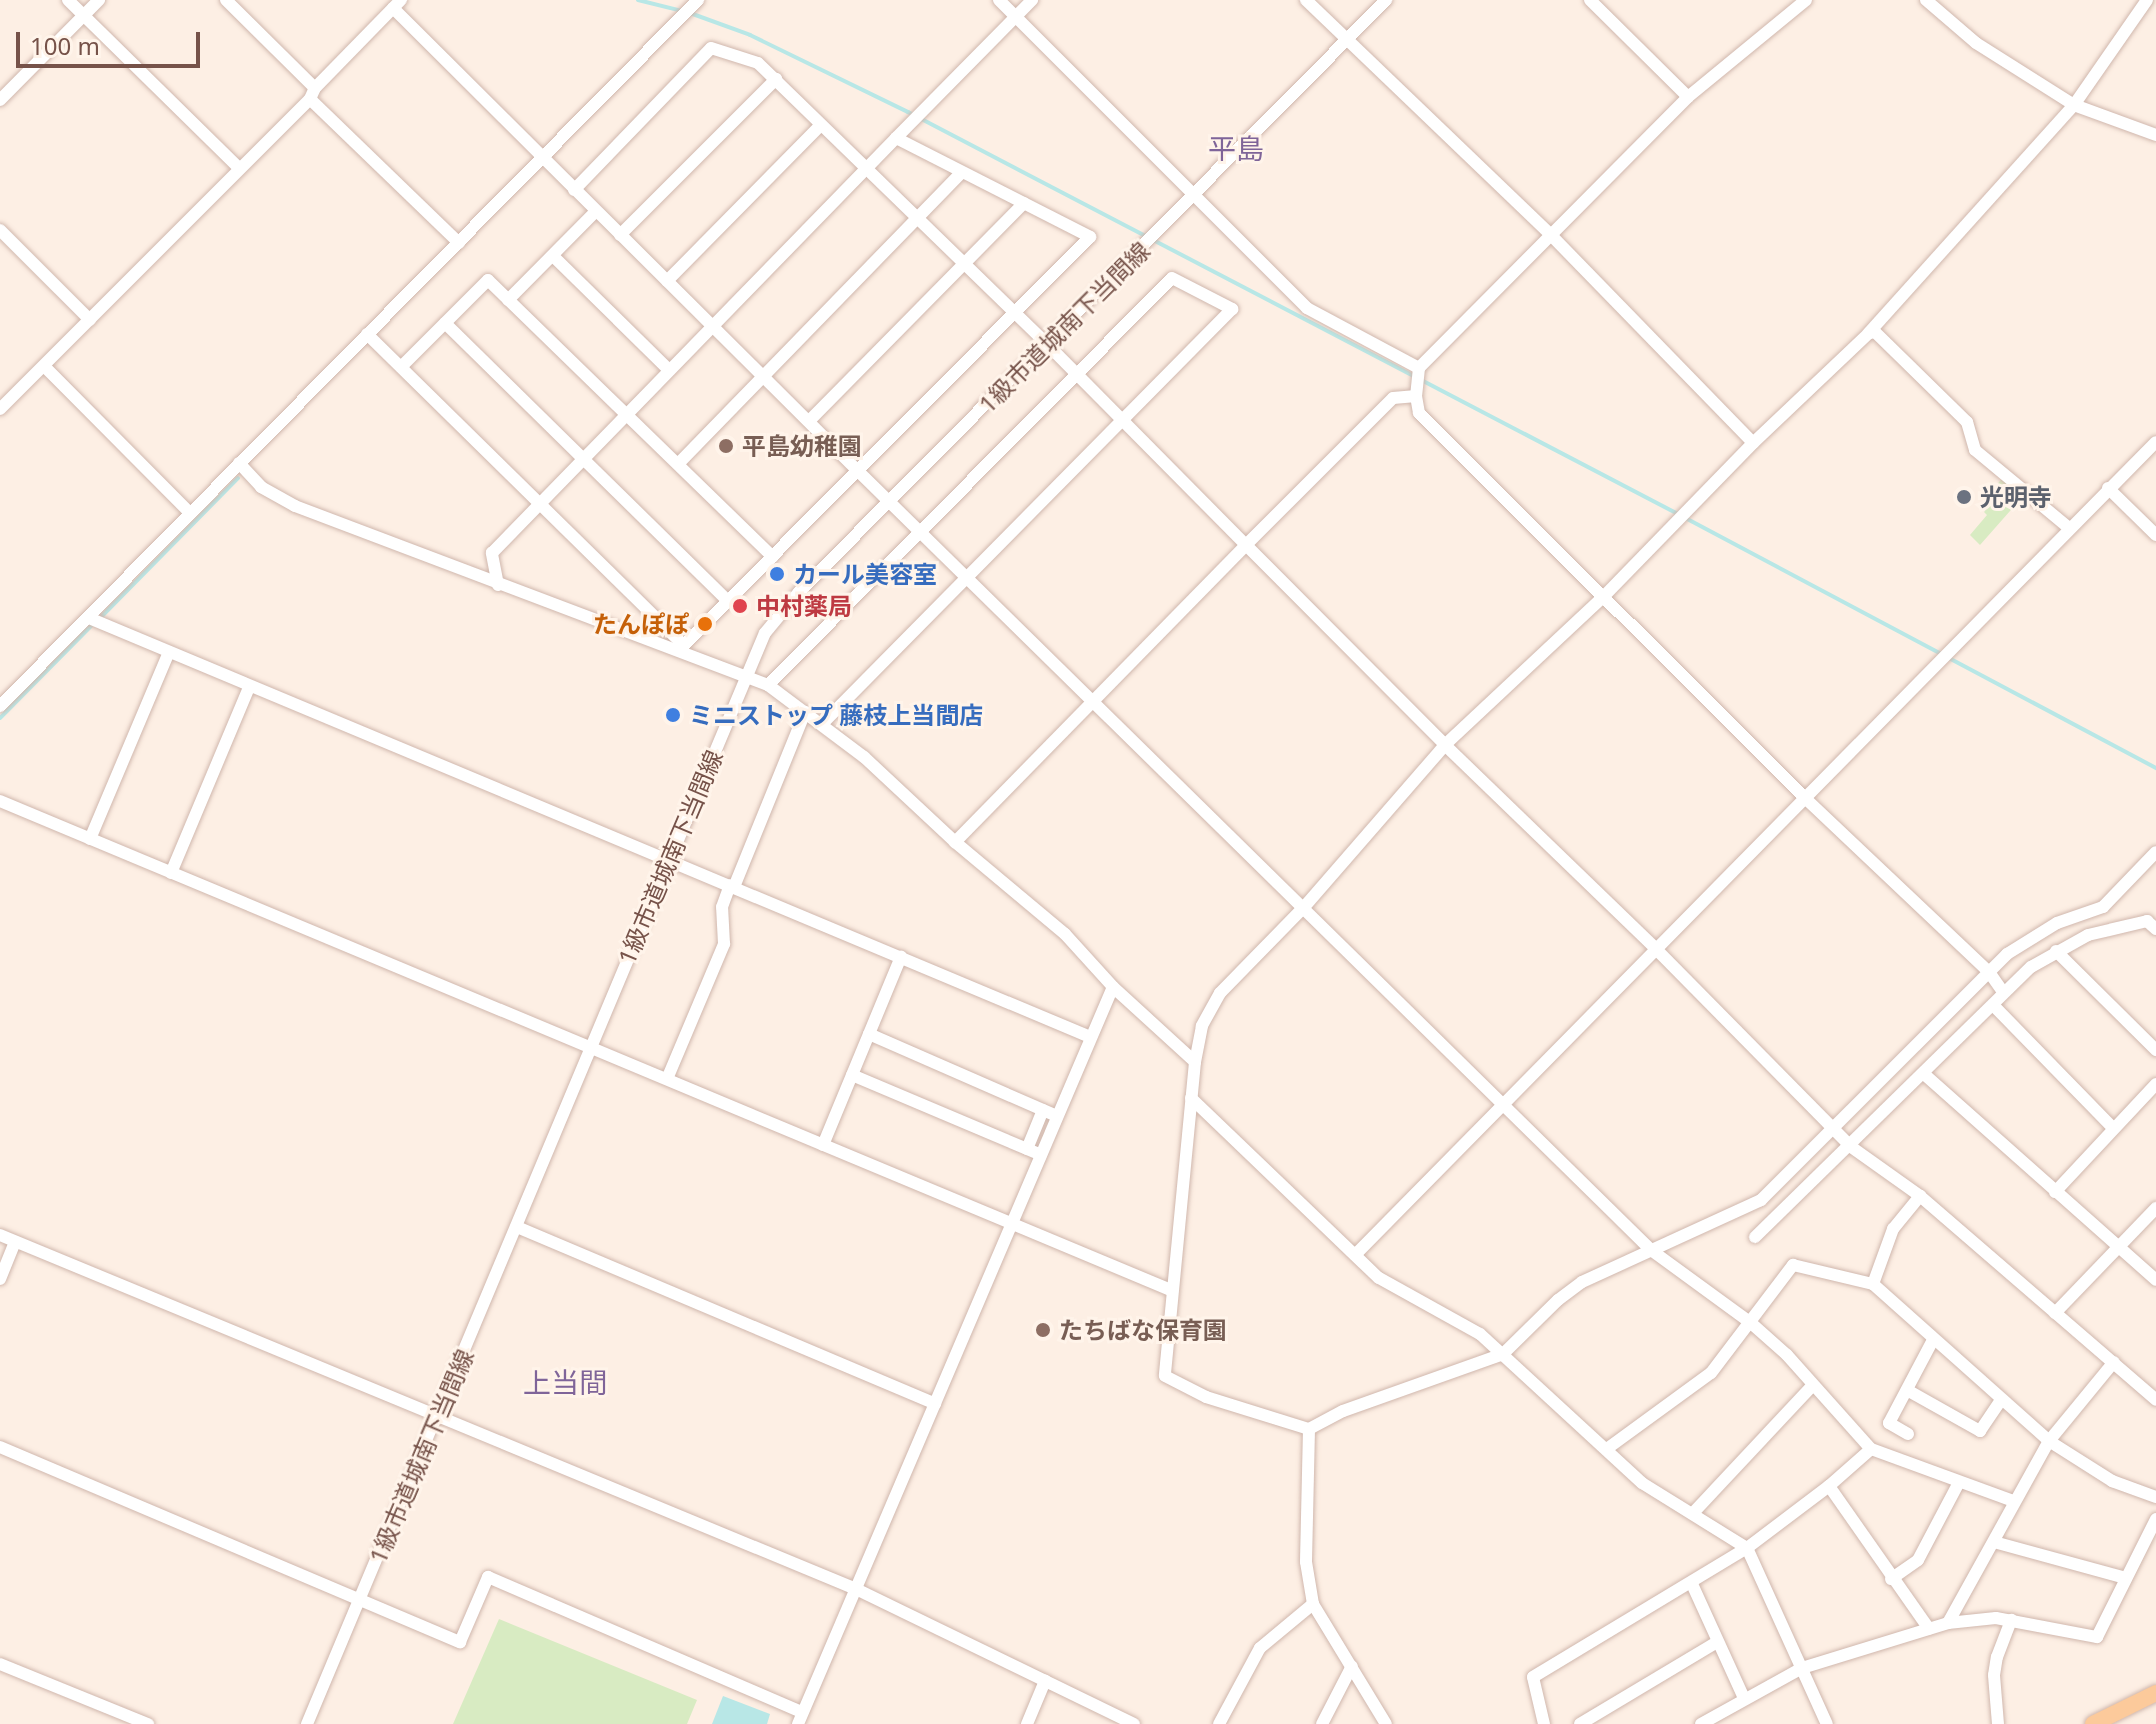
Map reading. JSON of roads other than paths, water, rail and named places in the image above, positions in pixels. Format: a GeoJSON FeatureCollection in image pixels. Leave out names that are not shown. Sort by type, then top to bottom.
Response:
{"type":"FeatureCollection","features":[{"type":"Feature","properties":{"kind":"main road"},"geometry":{"type":"LineString","coordinates":[[2093,1724],[2156,1693]]}},
{"type":"Feature","properties":{"kind":"street"},"geometry":{"type":"LineString","coordinates":[[68,0],[239,168]]}},
{"type":"Feature","properties":{"kind":"street"},"geometry":{"type":"LineString","coordinates":[[0,100],[99,0]]}},
{"type":"Feature","properties":{"kind":"street"},"geometry":{"type":"LineString","coordinates":[[226,0],[459,243]]}},
{"type":"Feature","properties":{"kind":"street"},"geometry":{"type":"LineString","coordinates":[[999,0],[1307,308],[1419,368]]}},
{"type":"Feature","properties":{"kind":"street"},"geometry":{"type":"LineString","coordinates":[[498,585],[492,553],[668,369],[1032,0]]}},
{"type":"Feature","properties":{"kind":"street"},"geometry":{"type":"LineString","coordinates":[[1306,0],[1550,234],[1753,443]]}},
{"type":"Feature","properties":{"kind":"street","name":"1級市道城南下当間線"},"geometry":{"type":"LineString","coordinates":[[307,1724],[745,676],[778,614],[1386,0]]}},
{"type":"Feature","properties":{"kind":"street"},"geometry":{"type":"LineString","coordinates":[[1590,0],[1688,97]]}},
{"type":"Feature","properties":{"kind":"street"},"geometry":{"type":"LineString","coordinates":[[1806,0],[1688,97],[1419,368],[1416,396],[1419,413],[1805,798],[1989,972],[2003,992]]}},
{"type":"Feature","properties":{"kind":"street"},"geometry":{"type":"LineString","coordinates":[[1926,0],[1976,43],[2074,105],[2156,135]]}},
{"type":"Feature","properties":{"kind":"street"},"geometry":{"type":"LineString","coordinates":[[2147,0],[2074,105],[1869,333],[1753,443],[1603,597],[1445,745],[1305,906],[1220,993],[1202,1026],[1195,1062],[1165,1376],[1206,1397],[1309,1429],[1343,1411],[1503,1354],[1558,1300],[1582,1282],[1761,1200],[1989,972],[2033,936],[2057,923],[2103,907],[2156,852]]}},
{"type":"Feature","properties":{"kind":"street"},"geometry":{"type":"LineString","coordinates":[[0,706],[697,1]]}},
{"type":"Feature","properties":{"kind":"street"},"geometry":{"type":"LineString","coordinates":[[0,409],[397,4],[574,190],[1305,906],[1651,1250],[1751,1323],[1787,1355],[1871,1449],[1958,1484],[2013,1501]]}},
{"type":"Feature","properties":{"kind":"street"},"geometry":{"type":"LineString","coordinates":[[574,190],[711,48],[758,63],[1077,373],[1445,745],[1657,950],[1832,1129],[1850,1146],[1920,1196],[2156,1400]]}},
{"type":"Feature","properties":{"kind":"street"},"geometry":{"type":"LineString","coordinates":[[620,235],[776,79]]}},
{"type":"Feature","properties":{"kind":"street"},"geometry":{"type":"LineString","coordinates":[[667,281],[821,125]]}},
{"type":"Feature","properties":{"kind":"street"},"geometry":{"type":"LineString","coordinates":[[683,648],[1090,237],[896,138]]}},
{"type":"Feature","properties":{"kind":"street"},"geometry":{"type":"LineString","coordinates":[[678,464],[962,172]]}},
{"type":"Feature","properties":{"kind":"street"},"geometry":{"type":"LineString","coordinates":[[809,421],[1024,203]]}},
{"type":"Feature","properties":{"kind":"street"},"geometry":{"type":"LineString","coordinates":[[508,300],[596,211]]}},
{"type":"Feature","properties":{"kind":"street"},"geometry":{"type":"LineString","coordinates":[[0,230],[90,320]]}},
{"type":"Feature","properties":{"kind":"street"},"geometry":{"type":"LineString","coordinates":[[553,256],[668,369]]}},
{"type":"Feature","properties":{"kind":"street"},"geometry":{"type":"LineString","coordinates":[[768,685],[1172,278],[1232,309],[822,724]]}},
{"type":"Feature","properties":{"kind":"street"},"geometry":{"type":"LineString","coordinates":[[401,367],[488,280],[773,557]]}},
{"type":"Feature","properties":{"kind":"street"},"geometry":{"type":"LineString","coordinates":[[445,323],[728,601]]}},
{"type":"Feature","properties":{"kind":"street"},"geometry":{"type":"LineString","coordinates":[[1869,333],[1875,332],[1967,422],[1975,450],[2069,528]]}},
{"type":"Feature","properties":{"kind":"street"},"geometry":{"type":"LineString","coordinates":[[367,334],[683,648]]}},
{"type":"Feature","properties":{"kind":"street"},"geometry":{"type":"LineString","coordinates":[[44,366],[190,513]]}},
{"type":"Feature","properties":{"kind":"street"},"geometry":{"type":"LineString","coordinates":[[955,842],[1393,398],[1416,396]]}},
{"type":"Feature","properties":{"kind":"street"},"geometry":{"type":"LineString","coordinates":[[1355,1255],[2156,442]]}},
{"type":"Feature","properties":{"kind":"street"},"geometry":{"type":"LineString","coordinates":[[239,463],[261,487],[295,506],[498,585],[683,648],[768,685],[864,757],[955,842],[1065,934],[1113,987],[1195,1062]]}},
{"type":"Feature","properties":{"kind":"street"},"geometry":{"type":"LineString","coordinates":[[2108,488],[2156,535]]}},
{"type":"Feature","properties":{"kind":"street"},"geometry":{"type":"LineString","coordinates":[[89,618],[1090,1037]]}},
{"type":"Feature","properties":{"kind":"street"},"geometry":{"type":"LineString","coordinates":[[90,839],[169,652]]}},
{"type":"Feature","properties":{"kind":"street"},"geometry":{"type":"LineString","coordinates":[[171,873],[249,687]]}},
{"type":"Feature","properties":{"kind":"street"},"geometry":{"type":"LineString","coordinates":[[667,1079],[724,944],[722,907],[805,712]]}},
{"type":"Feature","properties":{"kind":"street"},"geometry":{"type":"LineString","coordinates":[[0,801],[1171,1290]]}},
{"type":"Feature","properties":{"kind":"street"},"geometry":{"type":"LineString","coordinates":[[1755,1237],[2031,967],[2088,935],[2147,921],[2156,929]]}},
{"type":"Feature","properties":{"kind":"street"},"geometry":{"type":"LineString","coordinates":[[2056,951],[2156,1050]]}},
{"type":"Feature","properties":{"kind":"street"},"geometry":{"type":"LineString","coordinates":[[823,1145],[901,957]]}},
{"type":"Feature","properties":{"kind":"street"},"geometry":{"type":"LineString","coordinates":[[0,1447],[460,1642],[488,1577],[800,1718],[1113,987]]}},
{"type":"Feature","properties":{"kind":"street"},"geometry":{"type":"LineString","coordinates":[[1993,1005],[2113,1128]]}},
{"type":"Feature","properties":{"kind":"street"},"geometry":{"type":"LineString","coordinates":[[869,1034],[1057,1116]]}},
{"type":"Feature","properties":{"kind":"street"},"geometry":{"type":"LineString","coordinates":[[1924,1074],[2156,1280]]}},
{"type":"Feature","properties":{"kind":"street"},"geometry":{"type":"LineString","coordinates":[[852,1075],[1041,1155]]}},
{"type":"Feature","properties":{"kind":"street"},"geometry":{"type":"LineString","coordinates":[[2055,1192],[2156,1084]]}},
{"type":"Feature","properties":{"kind":"street"},"geometry":{"type":"LineString","coordinates":[[1191,1098],[1379,1278],[1480,1334],[1608,1448],[1642,1483],[1694,1512],[1747,1548],[1825,1723]]}},
{"type":"Feature","properties":{"kind":"street"},"geometry":{"type":"LineString","coordinates":[[1027,1149],[1043,1110]]}},
{"type":"Feature","properties":{"kind":"street"},"geometry":{"type":"LineString","coordinates":[[1873,1284],[1893,1229],[1920,1196]]}},
{"type":"Feature","properties":{"kind":"street"},"geometry":{"type":"LineString","coordinates":[[2055,1313],[2156,1208]]}},
{"type":"Feature","properties":{"kind":"street"},"geometry":{"type":"LineString","coordinates":[[517,1227],[935,1404]]}},
{"type":"Feature","properties":{"kind":"street"},"geometry":{"type":"LineString","coordinates":[[0,1235],[856,1589],[1134,1724]]}},
{"type":"Feature","properties":{"kind":"street"},"geometry":{"type":"LineString","coordinates":[[0,1279],[15,1242]]}},
{"type":"Feature","properties":{"kind":"street"},"geometry":{"type":"LineString","coordinates":[[1608,1448],[1711,1373],[1793,1265],[1873,1284],[2049,1441],[2112,1481],[2156,1497]]}},
{"type":"Feature","properties":{"kind":"street"},"geometry":{"type":"LineString","coordinates":[[1908,1434],[1889,1423],[1933,1340]]}},
{"type":"Feature","properties":{"kind":"street"},"geometry":{"type":"LineString","coordinates":[[1948,1623],[2049,1441],[2114,1362]]}},
{"type":"Feature","properties":{"kind":"street"},"geometry":{"type":"LineString","coordinates":[[1694,1512],[1812,1386]]}},
{"type":"Feature","properties":{"kind":"street"},"geometry":{"type":"LineString","coordinates":[[1907,1390],[1980,1431],[2001,1400]]}},
{"type":"Feature","properties":{"kind":"street"},"geometry":{"type":"LineString","coordinates":[[1309,1429],[1306,1562],[1313,1604],[1386,1724]]}},
{"type":"Feature","properties":{"kind":"street"},"geometry":{"type":"LineString","coordinates":[[1544,1724],[1533,1677],[1692,1584],[1747,1548],[1829,1486],[1871,1449]]}},
{"type":"Feature","properties":{"kind":"street"},"geometry":{"type":"LineString","coordinates":[[1891,1579],[1918,1560],[1958,1484]]}},
{"type":"Feature","properties":{"kind":"street"},"geometry":{"type":"LineString","coordinates":[[1829,1486],[1891,1579],[1929,1629]]}},
{"type":"Feature","properties":{"kind":"street"},"geometry":{"type":"LineString","coordinates":[[1701,1724],[1802,1668],[1948,1623],[2011,1620],[2097,1637],[2156,1519]]}},
{"type":"Feature","properties":{"kind":"street"},"geometry":{"type":"LineString","coordinates":[[1994,1542],[2126,1578]]}},
{"type":"Feature","properties":{"kind":"street"},"geometry":{"type":"LineString","coordinates":[[1692,1584],[1744,1698]]}},
{"type":"Feature","properties":{"kind":"street"},"geometry":{"type":"LineString","coordinates":[[1219,1724],[1260,1648],[1313,1604]]}},
{"type":"Feature","properties":{"kind":"street"},"geometry":{"type":"LineString","coordinates":[[1998,1724],[1994,1675],[1997,1657],[2011,1620]]}},
{"type":"Feature","properties":{"kind":"street"},"geometry":{"type":"LineString","coordinates":[[1580,1724],[1717,1642]]}},
{"type":"Feature","properties":{"kind":"street"},"geometry":{"type":"LineString","coordinates":[[0,1664],[148,1724]]}},
{"type":"Feature","properties":{"kind":"street"},"geometry":{"type":"LineString","coordinates":[[1322,1724],[1352,1666]]}},
{"type":"Feature","properties":{"kind":"street"},"geometry":{"type":"LineString","coordinates":[[1027,1724],[1045,1681]]}},
{"type":"Feature","properties":{"kind":"water"},"geometry":{"type":"Polygon","coordinates":[[[723,1696],[770,1714],[767,1724],[712,1724],[723,1696]]]}},
{"type":"Feature","properties":{"kind":"waterway"},"geometry":{"type":"LineString","coordinates":[[638,0],[682,11]]}},
{"type":"Feature","properties":{"kind":"waterway"},"geometry":{"type":"LineString","coordinates":[[690,13],[750,35],[908,112],[2156,768]]}},
{"type":"Feature","properties":{"kind":"waterway"},"geometry":{"type":"LineString","coordinates":[[101,617],[238,478]]}},
{"type":"Feature","properties":{"kind":"waterway"},"geometry":{"type":"LineString","coordinates":[[0,718],[91,626]]}},
{"type":"Feature","properties":{"kind":"place","name":"平島幼稚園"},"geometry":{"type":"Point","coordinates":[726,446]}},
{"type":"Feature","properties":{"kind":"place","name":"光明寺"},"geometry":{"type":"Point","coordinates":[1964,497]}},
{"type":"Feature","properties":{"kind":"place","name":"カール美容室"},"geometry":{"type":"Point","coordinates":[777,574]}},
{"type":"Feature","properties":{"kind":"place","name":"中村薬局"},"geometry":{"type":"Point","coordinates":[740,606]}},
{"type":"Feature","properties":{"kind":"place","name":"たんぽぽ"},"geometry":{"type":"Point","coordinates":[705,624]}},
{"type":"Feature","properties":{"kind":"place","name":"ミニストップ 藤枝上当間店"},"geometry":{"type":"Point","coordinates":[673,715]}},
{"type":"Feature","properties":{"kind":"place","name":"たちばな保育園"},"geometry":{"type":"Point","coordinates":[1043,1330]}},
{"type":"Feature","properties":{"kind":"district","name":"平島"},"geometry":{"type":"Point","coordinates":[1236,148]}},
{"type":"Feature","properties":{"kind":"district","name":"上当間"},"geometry":{"type":"Point","coordinates":[565,1382]}}]}
